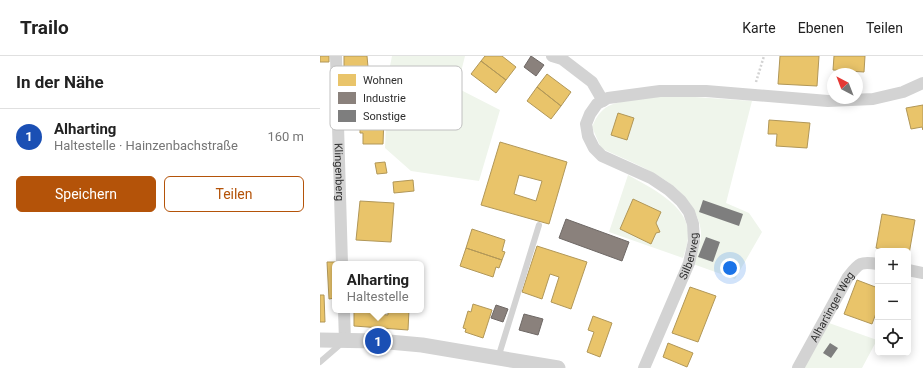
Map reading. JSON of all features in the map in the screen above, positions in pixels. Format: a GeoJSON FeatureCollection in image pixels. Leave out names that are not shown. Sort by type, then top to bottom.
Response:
{"type":"FeatureCollection","features":[{"type":"Feature","properties":{"kind":"street","name":"Klingenberg"},"geometry":{"type":"LineString","coordinates":[[336,56],[336,66]]}},
{"type":"Feature","properties":{"kind":"street"},"geometry":{"type":"LineString","coordinates":[[552,56],[562,59],[592,82],[603,101],[608,98],[660,91],[706,92],[828,101],[873,100],[903,92],[923,83]]}},
{"type":"Feature","properties":{"kind":"street","name":"Silberweg"},"geometry":{"type":"LineString","coordinates":[[603,101],[597,104],[593,109],[586,124],[588,136],[594,148],[602,156],[650,178],[669,190],[681,201],[689,212],[694,224],[694,241],[689,263],[644,368]]}},
{"type":"Feature","properties":{"kind":"street","name":"Klingenberg"},"geometry":{"type":"LineString","coordinates":[[338,130],[342,261]]}},
{"type":"Feature","properties":{"kind":"street","name":"Alhartinger Weg"},"geometry":{"type":"LineString","coordinates":[[798,368],[852,272],[856,267],[865,262],[875,264]]}},
{"type":"Feature","properties":{"kind":"street"},"geometry":{"type":"LineString","coordinates":[[911,271],[923,273]]}},
{"type":"Feature","properties":{"kind":"street"},"geometry":{"type":"LineString","coordinates":[[344,313],[345,341]]}},
{"type":"Feature","properties":{"kind":"street"},"geometry":{"type":"LineString","coordinates":[[320,340],[422,345],[558,368]]}},
{"type":"Feature","properties":{"kind":"lane"},"geometry":{"type":"LineString","coordinates":[[498,358],[540,226]]}},
{"type":"Feature","properties":{"kind":"lane"},"geometry":{"type":"LineString","coordinates":[[320,362],[345,341]]}},
{"type":"Feature","properties":{"kind":"path"},"geometry":{"type":"LineString","coordinates":[[754,95],[756,79],[764,56]]}},
{"type":"Feature","properties":{"kind":"shaded area"},"geometry":{"type":"Polygon","coordinates":[[[392,56],[465,56],[462,68],[462,66],[390,66],[392,56]]]}},
{"type":"Feature","properties":{"kind":"shaded area"},"geometry":{"type":"Polygon","coordinates":[[[462,91],[500,110],[479,181],[411,171],[385,148],[386,130],[462,130],[462,91]]]}},
{"type":"Feature","properties":{"kind":"shaded area"},"geometry":{"type":"Polygon","coordinates":[[[657,97],[695,97],[752,101],[726,203],[749,213],[762,232],[735,279],[693,264],[701,238],[701,230],[693,208],[684,196],[659,176],[601,148],[592,127],[600,113],[609,106],[629,100],[657,97]]]}},
{"type":"Feature","properties":{"kind":"shaded area"},"geometry":{"type":"Polygon","coordinates":[[[628,175],[665,197],[681,213],[686,221],[688,231],[687,244],[683,258],[609,232],[628,175]]]}},
{"type":"Feature","properties":{"kind":"shaded area"},"geometry":{"type":"Polygon","coordinates":[[[829,323],[875,339],[875,344],[862,368],[802,368],[829,323]]]}},
{"type":"Feature","properties":{"kind":"building: Wohnen"},"geometry":{"type":"Polygon","coordinates":[[[320,56],[329,56],[329,62],[320,62],[320,56]]]}},
{"type":"Feature","properties":{"kind":"building: Wohnen"},"geometry":{"type":"Polygon","coordinates":[[[344,56],[367,56],[368,66],[344,66],[344,56]]]}},
{"type":"Feature","properties":{"kind":"building: Wohnen"},"geometry":{"type":"Polygon","coordinates":[[[485,56],[502,56],[516,67],[506,80],[481,61],[485,56]]]}},
{"type":"Feature","properties":{"kind":"building: Wohnen"},"geometry":{"type":"Polygon","coordinates":[[[780,56],[819,56],[817,86],[778,84],[780,56]]]}},
{"type":"Feature","properties":{"kind":"building: Wohnen"},"geometry":{"type":"Polygon","coordinates":[[[834,56],[865,56],[864,72],[863,68],[833,68],[834,56]]]}},
{"type":"Feature","properties":{"kind":"building: Wohnen"},"geometry":{"type":"Polygon","coordinates":[[[481,61],[506,80],[496,93],[471,74],[481,61]]]}},
{"type":"Feature","properties":{"kind":"building: Wohnen"},"geometry":{"type":"Polygon","coordinates":[[[547,74],[571,92],[561,106],[537,87],[547,74]]]}},
{"type":"Feature","properties":{"kind":"building: Wohnen"},"geometry":{"type":"Polygon","coordinates":[[[537,87],[561,106],[551,119],[527,101],[537,87]]]}},
{"type":"Feature","properties":{"kind":"building: Wohnen"},"geometry":{"type":"Polygon","coordinates":[[[923,105],[923,130],[922,127],[911,129],[906,108],[923,105]]]}},
{"type":"Feature","properties":{"kind":"building: Wohnen"},"geometry":{"type":"Polygon","coordinates":[[[618,113],[634,118],[627,140],[611,135],[618,113]]]}},
{"type":"Feature","properties":{"kind":"building: Wohnen"},"geometry":{"type":"Polygon","coordinates":[[[769,120],[810,123],[807,148],[776,146],[777,134],[768,134],[769,120]]]}},
{"type":"Feature","properties":{"kind":"building: Wohnen"},"geometry":{"type":"Polygon","coordinates":[[[360,130],[384,130],[383,144],[363,144],[363,133],[360,133],[360,130]]]}},
{"type":"Feature","properties":{"kind":"building: Wohnen"},"geometry":{"type":"Polygon","coordinates":[[[500,142],[567,162],[549,224],[481,205],[500,142]],[[519,175],[514,194],[536,201],[542,181],[519,175]]]}},
{"type":"Feature","properties":{"kind":"building: Wohnen"},"geometry":{"type":"Polygon","coordinates":[[[385,162],[387,173],[377,174],[375,163],[385,162]]]}},
{"type":"Feature","properties":{"kind":"building: Wohnen"},"geometry":{"type":"Polygon","coordinates":[[[413,180],[414,191],[394,193],[393,182],[413,180]]]}},
{"type":"Feature","properties":{"kind":"building: Wohnen"},"geometry":{"type":"Polygon","coordinates":[[[633,199],[661,212],[656,223],[660,232],[656,233],[651,244],[620,229],[633,199]]]}},
{"type":"Feature","properties":{"kind":"building: Wohnen"},"geometry":{"type":"Polygon","coordinates":[[[360,201],[394,203],[391,242],[356,240],[360,201]]]}},
{"type":"Feature","properties":{"kind":"building: Wohnen"},"geometry":{"type":"Polygon","coordinates":[[[882,214],[915,220],[910,248],[876,248],[882,214]]]}},
{"type":"Feature","properties":{"kind":"building: Wohnen"},"geometry":{"type":"Polygon","coordinates":[[[472,229],[505,240],[502,251],[505,252],[502,260],[466,248],[472,229]]]}},
{"type":"Feature","properties":{"kind":"building: Wohnen"},"geometry":{"type":"Polygon","coordinates":[[[537,246],[587,262],[571,309],[551,302],[559,277],[550,274],[542,299],[522,292],[537,246]]]}},
{"type":"Feature","properties":{"kind":"building: Wohnen"},"geometry":{"type":"Polygon","coordinates":[[[466,248],[502,260],[499,268],[496,267],[493,277],[460,266],[466,248]]]}},
{"type":"Feature","properties":{"kind":"building: Wohnen"},"geometry":{"type":"Polygon","coordinates":[[[327,262],[332,262],[332,298],[329,299],[327,262]]]}},
{"type":"Feature","properties":{"kind":"building: Wohnen"},"geometry":{"type":"Polygon","coordinates":[[[857,280],[875,287],[875,316],[872,324],[844,314],[857,280]]]}},
{"type":"Feature","properties":{"kind":"building: Wohnen"},"geometry":{"type":"Polygon","coordinates":[[[690,287],[716,296],[698,342],[672,333],[690,287]]]}},
{"type":"Feature","properties":{"kind":"building: Wohnen"},"geometry":{"type":"Polygon","coordinates":[[[320,295],[324,295],[325,322],[320,322],[320,295]]]}},
{"type":"Feature","properties":{"kind":"building: Wohnen"},"geometry":{"type":"Polygon","coordinates":[[[473,304],[492,310],[483,338],[465,332],[466,329],[463,328],[468,311],[471,312],[473,304]]]}},
{"type":"Feature","properties":{"kind":"building: Wohnen"},"geometry":{"type":"Polygon","coordinates":[[[354,313],[376,313],[388,315],[388,313],[409,313],[408,330],[354,326],[354,313]]]}},
{"type":"Feature","properties":{"kind":"building: Wohnen"},"geometry":{"type":"Polygon","coordinates":[[[593,316],[612,323],[600,357],[587,352],[594,332],[588,330],[593,316]]]}},
{"type":"Feature","properties":{"kind":"building: Wohnen"},"geometry":{"type":"Polygon","coordinates":[[[668,343],[693,353],[687,367],[663,357],[668,343]]]}},
{"type":"Feature","properties":{"kind":"building: Industrie"},"geometry":{"type":"Polygon","coordinates":[[[531,56],[544,65],[536,76],[524,67],[531,56]]]}},
{"type":"Feature","properties":{"kind":"building: Industrie"},"geometry":{"type":"Polygon","coordinates":[[[566,219],[629,242],[622,261],[559,238],[566,219]]]}},
{"type":"Feature","properties":{"kind":"building: Industrie"},"geometry":{"type":"Polygon","coordinates":[[[496,305],[508,309],[503,322],[491,318],[496,305]]]}},
{"type":"Feature","properties":{"kind":"building: Industrie"},"geometry":{"type":"Polygon","coordinates":[[[524,314],[543,319],[538,335],[519,330],[524,314]]]}},
{"type":"Feature","properties":{"kind":"building: Sonstige"},"geometry":{"type":"Polygon","coordinates":[[[703,200],[743,214],[739,226],[699,212],[703,200]]]}},
{"type":"Feature","properties":{"kind":"building: Sonstige"},"geometry":{"type":"Polygon","coordinates":[[[706,237],[720,242],[713,262],[698,257],[706,237]]]}},
{"type":"Feature","properties":{"kind":"building: Sonstige"},"geometry":{"type":"Polygon","coordinates":[[[830,343],[838,348],[831,358],[823,353],[830,343]]]}},
{"type":"Feature","properties":{"kind":"place","name":"Alharting"},"geometry":{"type":"Point","coordinates":[378,341]}}]}
